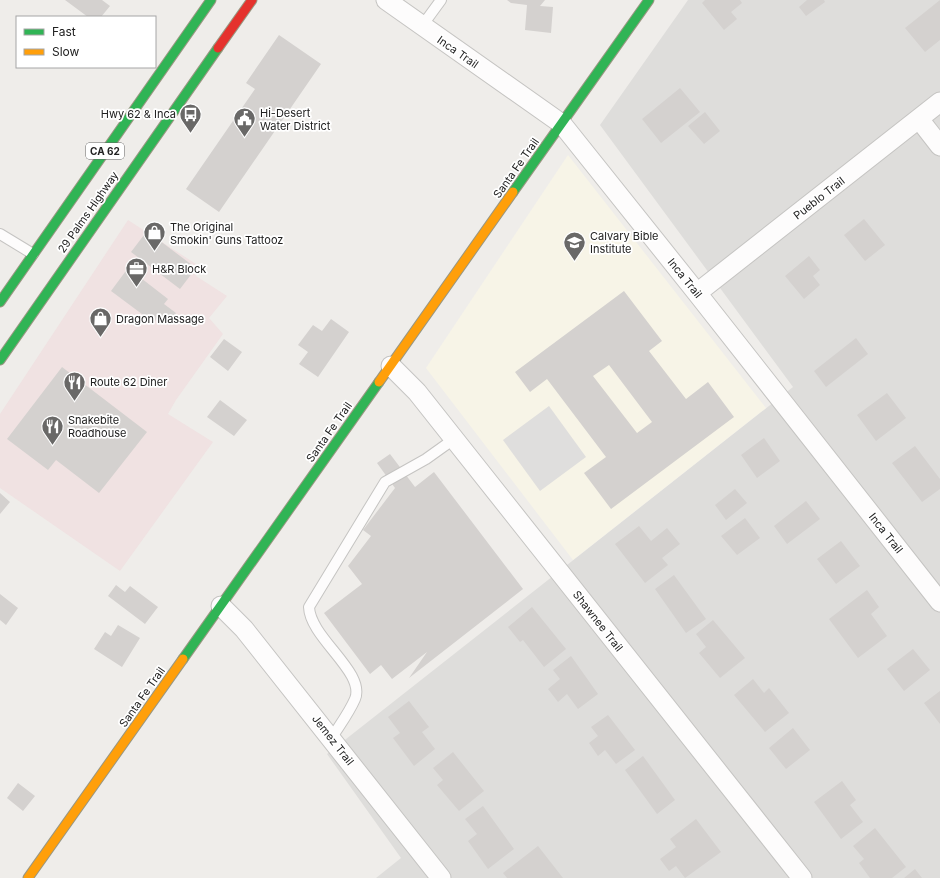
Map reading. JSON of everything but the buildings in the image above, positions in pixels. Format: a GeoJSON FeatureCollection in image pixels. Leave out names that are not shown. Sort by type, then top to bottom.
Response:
{"type":"FeatureCollection","features":[{"type":"Feature","properties":{"kind":"street","name":"29 Palms Highway"},"geometry":{"type":"LineString","coordinates":[[0,302],[211,0]]}},
{"type":"Feature","properties":{"kind":"street","name":"29 Palms Highway"},"geometry":{"type":"LineString","coordinates":[[0,360],[252,0]]}},
{"type":"Feature","properties":{"kind":"street","name":"Inca Trail"},"geometry":{"type":"LineString","coordinates":[[386,0],[562,124],[940,602]]}},
{"type":"Feature","properties":{"kind":"street","name":"Santa Fe Trail"},"geometry":{"type":"LineString","coordinates":[[28,878],[649,0]]}},
{"type":"Feature","properties":{"kind":"street","name":"Pueblo Trail"},"geometry":{"type":"LineString","coordinates":[[697,293],[940,102]]}},
{"type":"Feature","properties":{"kind":"street"},"geometry":{"type":"LineString","coordinates":[[919,119],[940,146]]}},
{"type":"Feature","properties":{"kind":"street","name":"Shawnee Trail"},"geometry":{"type":"LineString","coordinates":[[391,366],[417,392],[802,878]]}},
{"type":"Feature","properties":{"kind":"street","name":"Jemez Trail"},"geometry":{"type":"LineString","coordinates":[[221,606],[244,629],[441,878]]}},
{"type":"Feature","properties":{"kind":"lane"},"geometry":{"type":"LineString","coordinates":[[422,26],[441,0]]}},
{"type":"Feature","properties":{"kind":"lane"},"geometry":{"type":"LineString","coordinates":[[0,234],[33,254]]}},
{"type":"Feature","properties":{"kind":"lane"},"geometry":{"type":"LineString","coordinates":[[331,738],[355,698],[357,685],[314,626],[310,617],[309,606],[385,482],[421,462],[454,439]]}},
{"type":"Feature","properties":{"kind":"shaded area"},"geometry":{"type":"Polygon","coordinates":[[[688,0],[940,0],[940,878],[376,878],[401,858],[327,754],[793,387],[600,125],[688,0]]]}},
{"type":"Feature","properties":{"kind":"shaded area","name":"Calvary Bible Institute"},"geometry":{"type":"Polygon","coordinates":[[[568,155],[766,408],[573,560],[426,368],[568,155]]]}},
{"type":"Feature","properties":{"kind":"shaded area"},"geometry":{"type":"Polygon","coordinates":[[[128,220],[199,266],[196,276],[227,296],[209,318],[223,334],[176,400],[168,414],[213,442],[120,571],[0,488],[0,414],[128,220]]]}},
{"type":"Feature","properties":{"kind":"shaded area"},"geometry":{"type":"Polygon","coordinates":[[[549,406],[586,457],[540,491],[503,440],[549,406]]]}},
{"type":"Feature","properties":{"kind":"traffic: fast"},"geometry":{"type":"LineString","coordinates":[[0,302],[211,0]]}},
{"type":"Feature","properties":{"kind":"traffic: fast"},"geometry":{"type":"LineString","coordinates":[[513,192],[649,0]]}},
{"type":"Feature","properties":{"kind":"traffic: fast"},"geometry":{"type":"LineString","coordinates":[[0,360],[218,48]]}},
{"type":"Feature","properties":{"kind":"traffic: fast"},"geometry":{"type":"LineString","coordinates":[[183,659],[379,382]]}},
{"type":"Feature","properties":{"kind":"traffic: slow"},"geometry":{"type":"LineString","coordinates":[[379,382],[513,192]]}},
{"type":"Feature","properties":{"kind":"traffic: slow"},"geometry":{"type":"LineString","coordinates":[[28,878],[183,659]]}},
{"type":"Feature","properties":{"kind":"traffic: jam"},"geometry":{"type":"LineString","coordinates":[[218,48],[252,0]]}},
{"type":"Feature","properties":{"kind":"place","name":"Hwy 62 & Inca"},"geometry":{"type":"Point","coordinates":[191,134]}},
{"type":"Feature","properties":{"kind":"place","name":"Hi-Desert Water District"},"geometry":{"type":"Point","coordinates":[245,138]}},
{"type":"Feature","properties":{"kind":"place","name":"The Original Smokin' Guns Tattooz"},"geometry":{"type":"Point","coordinates":[154,252]}},
{"type":"Feature","properties":{"kind":"place","name":"Calvary Bible Institute"},"geometry":{"type":"Point","coordinates":[574,262]}},
{"type":"Feature","properties":{"kind":"place","name":"H&R Block"},"geometry":{"type":"Point","coordinates":[136,288]}},
{"type":"Feature","properties":{"kind":"place","name":"Dragon Massage"},"geometry":{"type":"Point","coordinates":[100,338]}},
{"type":"Feature","properties":{"kind":"place","name":"Route 62 Diner"},"geometry":{"type":"Point","coordinates":[75,402]}},
{"type":"Feature","properties":{"kind":"place","name":"Snakebite Roadhouse"},"geometry":{"type":"Point","coordinates":[53,446]}}]}
